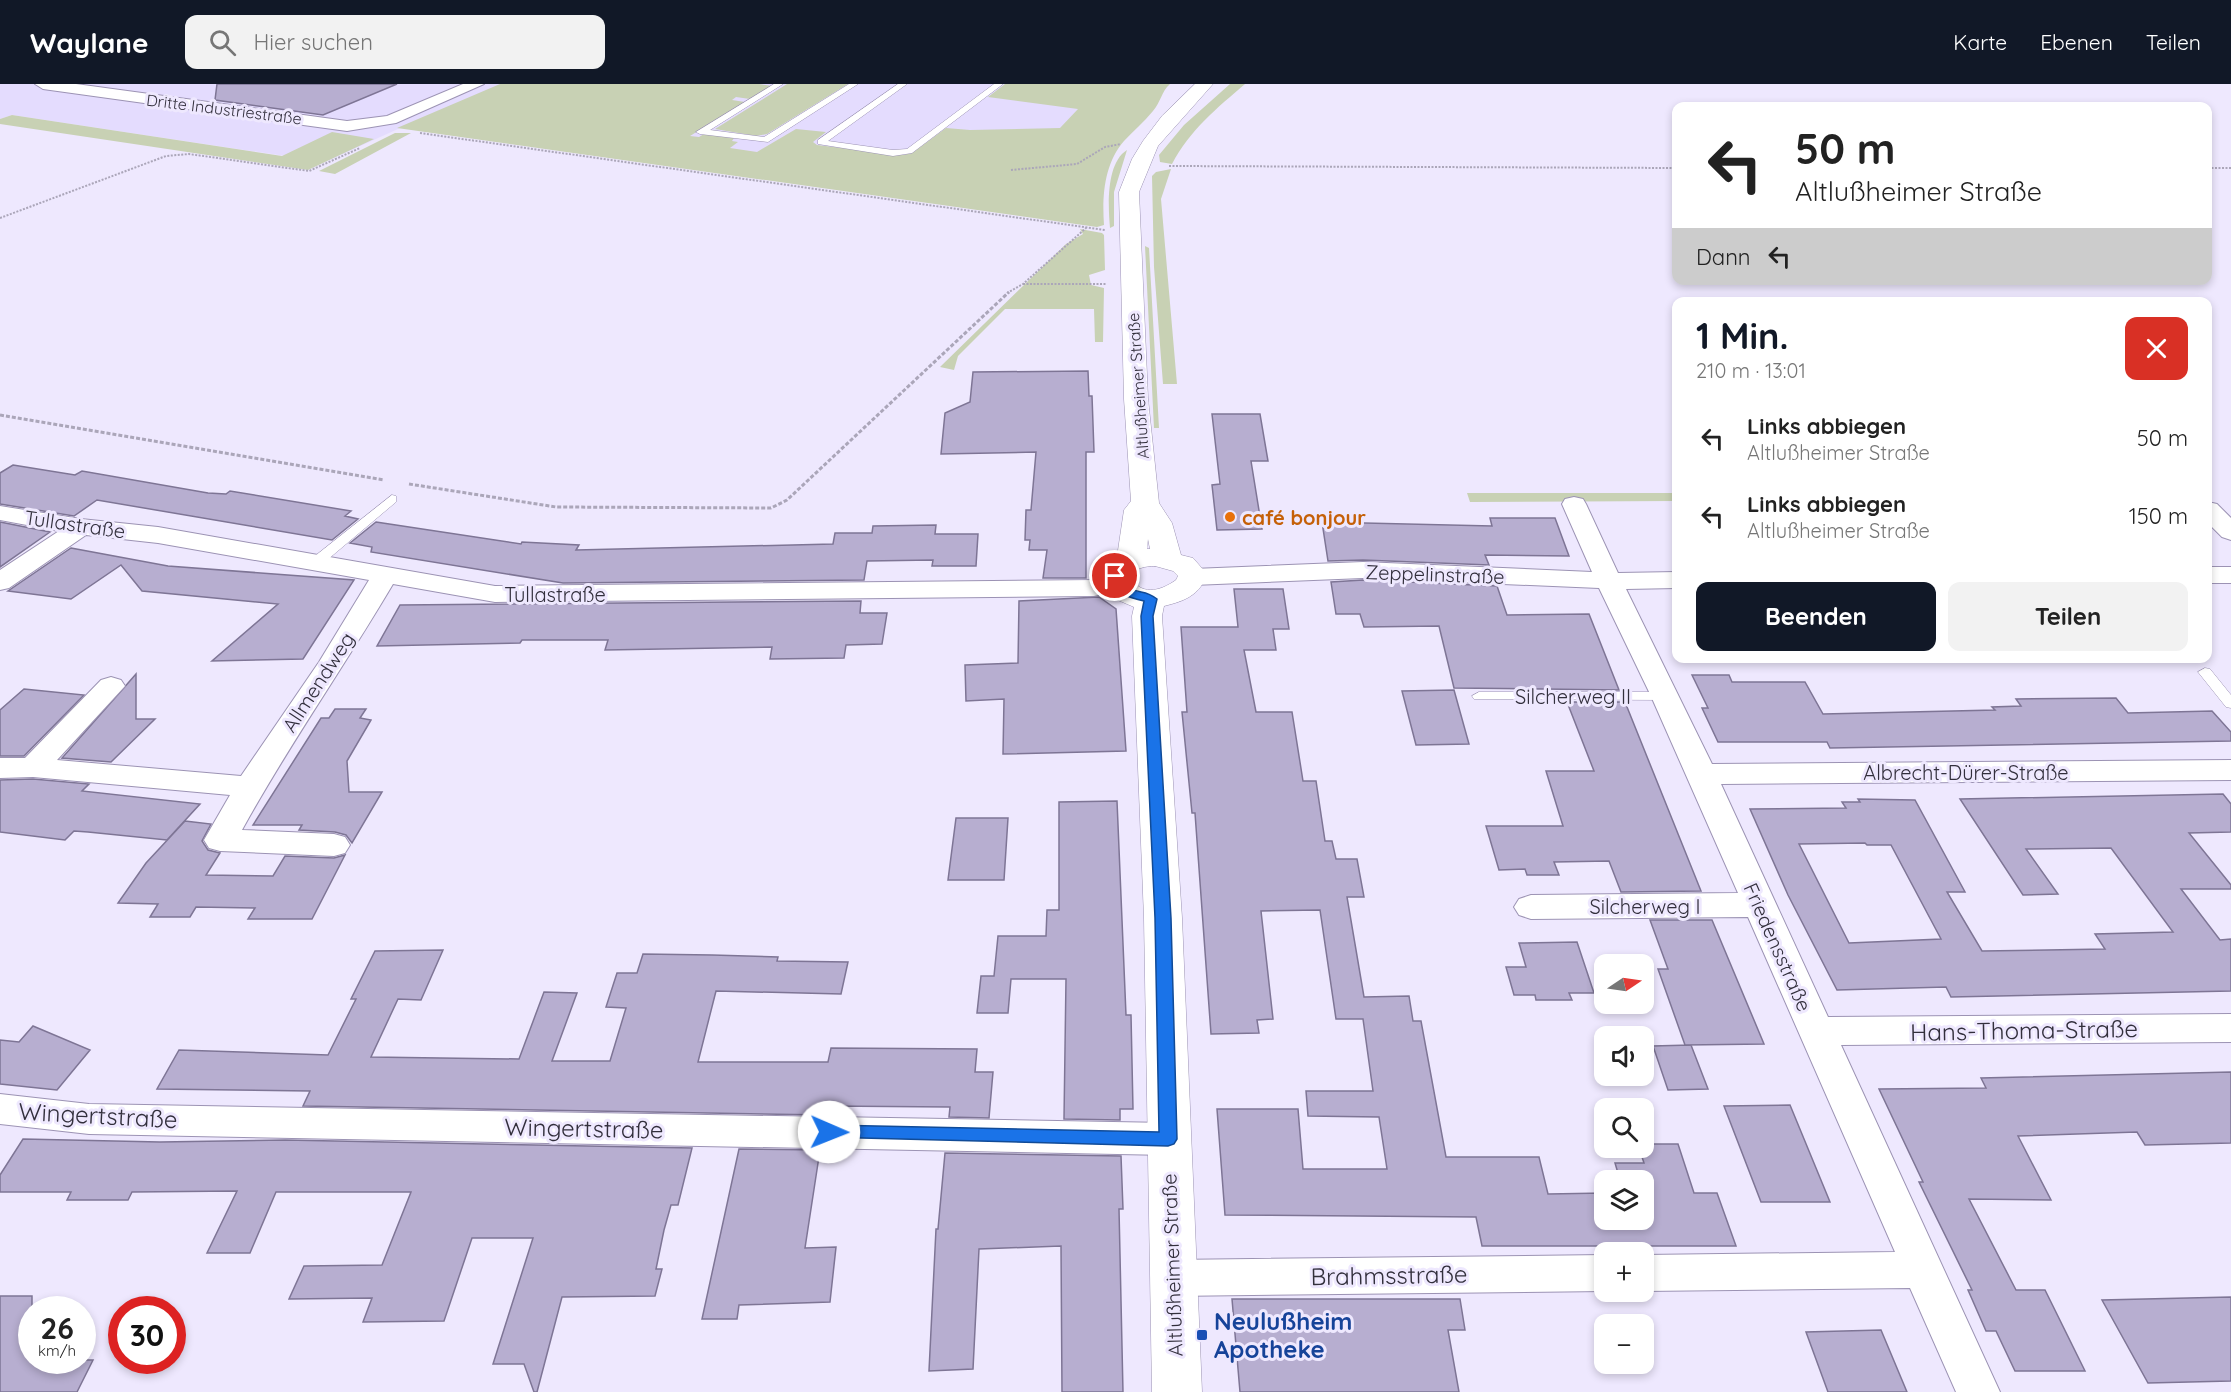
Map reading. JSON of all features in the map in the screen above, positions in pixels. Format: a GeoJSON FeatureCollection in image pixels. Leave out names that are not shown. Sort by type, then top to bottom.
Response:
{"type":"FeatureCollection","features":[{"type":"Feature","properties":{"kind":"street","name":"Dritte Industriestraße"},"geometry":{"type":"LineString","coordinates":[[43,84],[174,104],[230,109],[347,126],[369,124],[398,117],[476,84]]}},
{"type":"Feature","properties":{"kind":"street","name":"Altlußheimer Straße"},"geometry":{"type":"LineString","coordinates":[[1169,559],[1164,551],[1158,523],[1145,503],[1145,482],[1136,399],[1128,192],[1135,166],[1160,129],[1206,84]]}},
{"type":"Feature","properties":{"kind":"street","name":"Altlußheimer Straße"},"geometry":{"type":"LineString","coordinates":[[1124,572],[1138,510],[1145,503]]}},
{"type":"Feature","properties":{"kind":"street","name":"Friedensstraße"},"geometry":{"type":"LineString","coordinates":[[1574,504],[1666,696],[1978,1392]]}},
{"type":"Feature","properties":{"kind":"street","name":"Tullastraße"},"geometry":{"type":"LineString","coordinates":[[0,513],[81,528],[158,535],[470,591],[523,595],[1095,588],[1124,572]]}},
{"type":"Feature","properties":{"kind":"street"},"geometry":{"type":"LineString","coordinates":[[2212,513],[2231,532]]}},
{"type":"Feature","properties":{"kind":"street"},"geometry":{"type":"LineString","coordinates":[[0,582],[81,528]]}},
{"type":"Feature","properties":{"kind":"street"},"geometry":{"type":"LineString","coordinates":[[1156,557],[1169,559],[1181,563],[1193,577],[1192,584],[1177,596],[1151,599],[1129,594],[1124,572],[1156,557]]}},
{"type":"Feature","properties":{"kind":"street","name":"Zeppelinstraße"},"geometry":{"type":"LineString","coordinates":[[1193,577],[1313,574],[1363,570],[1610,582],[1672,580]]}},
{"type":"Feature","properties":{"kind":"street"},"geometry":{"type":"LineString","coordinates":[[2212,575],[2231,575]]}},
{"type":"Feature","properties":{"kind":"street","name":"Allmendweg"},"geometry":{"type":"LineString","coordinates":[[334,845],[220,840],[250,787],[333,662],[384,576]]}},
{"type":"Feature","properties":{"kind":"street","name":"Altlußheimer Straße"},"geometry":{"type":"LineString","coordinates":[[1151,599],[1147,616],[1163,918],[1177,1392]]}},
{"type":"Feature","properties":{"kind":"street"},"geometry":{"type":"LineString","coordinates":[[33,767],[111,686]]}},
{"type":"Feature","properties":{"kind":"street"},"geometry":{"type":"LineString","coordinates":[[0,768],[33,767],[250,787]]}},
{"type":"Feature","properties":{"kind":"street","name":"Albrecht-Dürer-Straße"},"geometry":{"type":"LineString","coordinates":[[1700,774],[2231,770]]}},
{"type":"Feature","properties":{"kind":"street","name":"Silcherweg I"},"geometry":{"type":"LineString","coordinates":[[1531,907],[1759,905]]}},
{"type":"Feature","properties":{"kind":"street","name":"Hans-Thoma-Straße"},"geometry":{"type":"LineString","coordinates":[[1816,1031],[2231,1028]]}},
{"type":"Feature","properties":{"kind":"street","name":"Wingertstraße"},"geometry":{"type":"LineString","coordinates":[[0,1109],[89,1119],[1168,1139]]}},
{"type":"Feature","properties":{"kind":"street"},"geometry":{"type":"LineString","coordinates":[[1654,1273],[1923,1270]]}},
{"type":"Feature","properties":{"kind":"street","name":"Brahmsstraße"},"geometry":{"type":"LineString","coordinates":[[1172,1278],[1594,1273]]}},
{"type":"Feature","properties":{"kind":"lane"},"geometry":{"type":"LineString","coordinates":[[779,84],[698,133],[765,140],[854,84]]}},
{"type":"Feature","properties":{"kind":"lane"},"geometry":{"type":"LineString","coordinates":[[903,84],[821,142],[892,153],[909,151],[999,84]]}},
{"type":"Feature","properties":{"kind":"lane"},"geometry":{"type":"LineString","coordinates":[[315,563],[392,499]]}},
{"type":"Feature","properties":{"kind":"lane"},"geometry":{"type":"LineString","coordinates":[[2205,672],[2231,704]]}},
{"type":"Feature","properties":{"kind":"lane","name":"Silcherweg II"},"geometry":{"type":"LineString","coordinates":[[1479,696],[1666,696]]}},
{"type":"Feature","properties":{"kind":"path"},"geometry":{"type":"LineString","coordinates":[[410,131],[1098,230]]}},
{"type":"Feature","properties":{"kind":"path"},"geometry":{"type":"LineString","coordinates":[[0,218],[166,156],[189,154],[309,171],[366,145]]}},
{"type":"Feature","properties":{"kind":"path"},"geometry":{"type":"LineString","coordinates":[[1011,170],[1077,164],[1101,149]]}},
{"type":"Feature","properties":{"kind":"path"},"geometry":{"type":"LineString","coordinates":[[1160,166],[1672,168]]}},
{"type":"Feature","properties":{"kind":"path"},"geometry":{"type":"LineString","coordinates":[[2212,168],[2231,168]]}},
{"type":"Feature","properties":{"kind":"path"},"geometry":{"type":"LineString","coordinates":[[1023,284],[1086,228]]}},
{"type":"Feature","properties":{"kind":"path"},"geometry":{"type":"LineString","coordinates":[[399,483],[556,507],[771,508],[787,500],[1012,288],[1023,284],[1108,284]]}},
{"type":"Feature","properties":{"kind":"path"},"geometry":{"type":"LineString","coordinates":[[0,415],[389,481]]}},
{"type":"Feature","properties":{"kind":"shaded area"},"geometry":{"type":"Polygon","coordinates":[[[0,84],[1153,84],[1076,154],[761,173],[409,124],[325,162],[12,115],[0,119],[0,84]]]}},
{"type":"Feature","properties":{"kind":"green space"},"geometry":{"type":"Polygon","coordinates":[[[500,84],[759,84],[772,86],[750,99],[736,97],[732,100],[745,102],[690,136],[699,137],[704,134],[734,138],[732,141],[738,142],[730,148],[757,152],[796,129],[826,132],[813,142],[817,145],[902,155],[912,153],[946,128],[970,130],[1060,128],[1078,109],[988,97],[1005,84],[1170,84],[1156,108],[1117,150],[1108,170],[1104,192],[1104,225],[1097,227],[397,128],[500,84]]]}},
{"type":"Feature","properties":{"kind":"green space"},"geometry":{"type":"Polygon","coordinates":[[[787,84],[848,84],[767,134],[756,136],[715,129],[787,84]]]}},
{"type":"Feature","properties":{"kind":"green space"},"geometry":{"type":"Polygon","coordinates":[[[1230,84],[1245,84],[1196,130],[1172,164],[1160,162],[1159,155],[1184,125],[1230,84]]]}},
{"type":"Feature","properties":{"kind":"green space"},"geometry":{"type":"Polygon","coordinates":[[[12,115],[282,156],[332,132],[374,139],[308,170],[0,124],[0,119],[12,115]]]}},
{"type":"Feature","properties":{"kind":"green space"},"geometry":{"type":"Polygon","coordinates":[[[395,133],[411,133],[335,174],[319,171],[395,133]]]}},
{"type":"Feature","properties":{"kind":"green space"},"geometry":{"type":"Polygon","coordinates":[[[1127,150],[1114,192],[1114,226],[1110,228],[1109,197],[1112,175],[1120,156],[1127,150]]]}},
{"type":"Feature","properties":{"kind":"green space"},"geometry":{"type":"Polygon","coordinates":[[[1171,169],[1161,199],[1177,384],[1163,384],[1154,267],[1152,176],[1156,172],[1171,169]]]}},
{"type":"Feature","properties":{"kind":"green space"},"geometry":{"type":"Polygon","coordinates":[[[1080,229],[1104,235],[1105,270],[1089,275],[1091,285],[1104,288],[1103,342],[1095,342],[1094,309],[1005,309],[958,356],[954,370],[940,367],[1066,244],[1083,234],[1080,229]]]}},
{"type":"Feature","properties":{"kind":"green space"},"geometry":{"type":"Polygon","coordinates":[[[1145,246],[1149,248],[1159,428],[1154,428],[1145,246]]]}},
{"type":"Feature","properties":{"kind":"green space"},"geometry":{"type":"Polygon","coordinates":[[[1467,493],[1672,493],[1672,501],[1470,502],[1467,493]]]}},
{"type":"Feature","properties":{"kind":"building"},"geometry":{"type":"Polygon","coordinates":[[[217,84],[397,84],[323,115],[215,100],[217,84]]]}},
{"type":"Feature","properties":{"kind":"building"},"geometry":{"type":"Polygon","coordinates":[[[1088,371],[1089,396],[1092,396],[1094,452],[1086,452],[1086,578],[1043,578],[1047,550],[1029,550],[1030,540],[1025,540],[1026,510],[1031,510],[1036,452],[941,454],[945,413],[970,402],[973,372],[1088,371]]]}},
{"type":"Feature","properties":{"kind":"building"},"geometry":{"type":"Polygon","coordinates":[[[1212,414],[1260,414],[1268,461],[1251,461],[1262,529],[1217,530],[1212,485],[1220,484],[1212,414]]]}},
{"type":"Feature","properties":{"kind":"building"},"geometry":{"type":"Polygon","coordinates":[[[13,465],[75,475],[82,471],[208,493],[226,494],[230,491],[351,511],[345,516],[358,519],[332,540],[97,500],[74,516],[0,504],[0,473],[13,465]]]}},
{"type":"Feature","properties":{"kind":"building"},"geometry":{"type":"Polygon","coordinates":[[[1490,518],[1555,518],[1569,556],[1485,555],[1489,565],[1363,560],[1328,561],[1322,522],[1492,526],[1490,518]]]}},
{"type":"Feature","properties":{"kind":"building"},"geometry":{"type":"Polygon","coordinates":[[[0,522],[50,532],[0,567],[0,522]]]}},
{"type":"Feature","properties":{"kind":"building"},"geometry":{"type":"Polygon","coordinates":[[[376,522],[521,544],[522,542],[579,545],[576,550],[833,544],[835,533],[872,533],[873,526],[936,525],[935,534],[978,534],[976,566],[932,566],[933,560],[867,561],[864,580],[563,583],[371,552],[372,547],[350,543],[376,522]]]}},
{"type":"Feature","properties":{"kind":"building"},"geometry":{"type":"Polygon","coordinates":[[[71,548],[168,566],[354,580],[303,659],[212,661],[278,604],[142,591],[121,565],[71,599],[8,591],[71,548]]]}},
{"type":"Feature","properties":{"kind":"building"},"geometry":{"type":"Polygon","coordinates":[[[1363,580],[1497,586],[1507,615],[1589,614],[1619,690],[1454,688],[1439,626],[1364,627],[1360,614],[1336,614],[1331,582],[1363,580]]]}},
{"type":"Feature","properties":{"kind":"building"},"geometry":{"type":"Polygon","coordinates":[[[1234,589],[1283,589],[1289,629],[1273,629],[1276,650],[1244,650],[1256,712],[1292,712],[1303,781],[1316,781],[1325,841],[1332,841],[1336,859],[1357,859],[1364,897],[1347,897],[1364,997],[1409,996],[1413,1021],[1421,1021],[1446,1157],[1539,1157],[1548,1194],[1594,1193],[1594,1230],[1654,1230],[1654,1170],[1617,1170],[1615,1163],[1644,1163],[1642,1158],[1654,1158],[1654,1144],[1678,1144],[1694,1193],[1717,1193],[1736,1246],[1654,1246],[1654,1242],[1594,1242],[1594,1246],[1482,1246],[1476,1217],[1225,1215],[1217,1109],[1298,1109],[1303,1169],[1387,1169],[1379,1117],[1308,1116],[1306,1091],[1373,1091],[1363,1019],[1336,1019],[1320,910],[1261,911],[1273,1019],[1257,1020],[1259,1033],[1211,1034],[1195,813],[1192,813],[1182,712],[1187,712],[1181,627],[1238,627],[1234,589]]]}},
{"type":"Feature","properties":{"kind":"building"},"geometry":{"type":"Polygon","coordinates":[[[1099,597],[1116,609],[1126,751],[1003,754],[1004,699],[966,701],[965,665],[1018,663],[1019,601],[1099,597]]]}},
{"type":"Feature","properties":{"kind":"building"},"geometry":{"type":"Polygon","coordinates":[[[861,601],[860,613],[887,613],[882,644],[846,645],[844,658],[770,659],[772,647],[605,650],[608,640],[522,640],[520,643],[377,646],[400,605],[861,601]]]}},
{"type":"Feature","properties":{"kind":"building"},"geometry":{"type":"Polygon","coordinates":[[[136,674],[136,719],[155,719],[111,762],[62,758],[136,674]]]}},
{"type":"Feature","properties":{"kind":"building"},"geometry":{"type":"Polygon","coordinates":[[[1692,675],[1729,675],[1732,682],[1805,682],[1823,714],[1995,710],[1992,707],[2021,706],[2016,699],[2116,698],[2128,713],[2212,711],[2231,732],[2231,741],[1830,748],[1827,742],[1718,742],[1702,708],[1708,708],[1692,675]]]}},
{"type":"Feature","properties":{"kind":"building"},"geometry":{"type":"Polygon","coordinates":[[[24,689],[84,695],[24,756],[0,756],[0,710],[24,689]]]}},
{"type":"Feature","properties":{"kind":"building"},"geometry":{"type":"Polygon","coordinates":[[[1454,690],[1469,744],[1416,745],[1402,691],[1454,690]]]}},
{"type":"Feature","properties":{"kind":"building"},"geometry":{"type":"Polygon","coordinates":[[[1567,702],[1625,702],[1701,891],[1621,892],[1609,861],[1554,862],[1559,875],[1527,875],[1525,869],[1499,870],[1486,826],[1563,826],[1546,771],[1594,771],[1567,702]]]}},
{"type":"Feature","properties":{"kind":"building"},"geometry":{"type":"Polygon","coordinates":[[[335,709],[366,709],[360,718],[371,720],[347,761],[349,792],[382,792],[352,843],[346,835],[335,832],[299,830],[302,825],[253,825],[321,718],[329,718],[335,709]]]}},
{"type":"Feature","properties":{"kind":"building"},"geometry":{"type":"Polygon","coordinates":[[[33,779],[89,784],[82,791],[200,804],[167,840],[74,831],[65,840],[0,832],[0,780],[33,779]]]}},
{"type":"Feature","properties":{"kind":"building"},"geometry":{"type":"Polygon","coordinates":[[[2223,794],[2231,804],[2231,832],[2189,833],[2231,885],[2231,889],[2181,889],[2220,940],[2231,939],[2231,991],[1951,997],[1946,987],[1837,990],[1788,895],[1750,809],[1846,808],[1842,802],[1860,802],[1858,799],[1915,800],[1965,892],[1947,892],[1982,951],[2105,949],[2095,934],[2173,932],[2111,848],[2026,849],[2058,894],[2023,895],[1960,799],[2223,794]],[[1865,843],[1799,844],[1849,943],[1941,939],[1891,845],[1867,845],[1865,843]]]}},
{"type":"Feature","properties":{"kind":"building"},"geometry":{"type":"Polygon","coordinates":[[[1117,801],[1126,1015],[1131,1015],[1133,1109],[1120,1109],[1120,1120],[1064,1119],[1066,979],[1011,979],[1008,1013],[977,1013],[981,976],[994,976],[998,936],[1046,936],[1047,910],[1059,910],[1059,802],[1117,801]]]}},
{"type":"Feature","properties":{"kind":"building"},"geometry":{"type":"Polygon","coordinates":[[[956,818],[1008,818],[1004,880],[948,880],[956,818]]]}},
{"type":"Feature","properties":{"kind":"building"},"geometry":{"type":"Polygon","coordinates":[[[185,821],[211,824],[202,841],[208,850],[220,853],[206,875],[273,876],[285,856],[334,858],[345,855],[312,919],[248,919],[255,908],[196,907],[190,917],[150,917],[158,904],[118,903],[146,863],[185,821]]]}},
{"type":"Feature","properties":{"kind":"building"},"geometry":{"type":"Polygon","coordinates":[[[1650,920],[1712,920],[1764,1044],[1685,1045],[1658,969],[1668,969],[1650,920]]]}},
{"type":"Feature","properties":{"kind":"building"},"geometry":{"type":"Polygon","coordinates":[[[1577,942],[1594,993],[1569,993],[1572,1000],[1536,1000],[1535,995],[1514,995],[1506,967],[1526,967],[1519,943],[1577,942]]]}},
{"type":"Feature","properties":{"kind":"building"},"geometry":{"type":"Polygon","coordinates":[[[443,950],[421,1000],[398,999],[371,1057],[519,1059],[544,992],[577,993],[552,1061],[610,1061],[626,1008],[606,1007],[617,973],[637,973],[643,954],[778,957],[777,961],[848,962],[841,994],[716,991],[698,1062],[828,1062],[831,1048],[977,1049],[975,1072],[993,1072],[989,1118],[949,1117],[950,1107],[828,1106],[826,1115],[303,1106],[310,1091],[157,1089],[179,1050],[328,1055],[356,999],[351,999],[375,951],[443,950]]]}},
{"type":"Feature","properties":{"kind":"building"},"geometry":{"type":"Polygon","coordinates":[[[33,1026],[90,1050],[57,1090],[0,1084],[0,1040],[19,1042],[33,1026]]]}},
{"type":"Feature","properties":{"kind":"building"},"geometry":{"type":"Polygon","coordinates":[[[1691,1045],[1708,1089],[1668,1090],[1654,1046],[1691,1045]]]}},
{"type":"Feature","properties":{"kind":"building"},"geometry":{"type":"Polygon","coordinates":[[[2231,1072],[2231,1143],[2145,1145],[2137,1132],[2018,1136],[2051,1200],[1969,1199],[2016,1290],[2045,1290],[2085,1371],[2015,1371],[1996,1331],[1986,1331],[1968,1290],[1972,1290],[1919,1182],[1923,1182],[1879,1089],[1986,1088],[1981,1078],[2231,1072]]]}},
{"type":"Feature","properties":{"kind":"building"},"geometry":{"type":"Polygon","coordinates":[[[1790,1105],[1830,1202],[1761,1202],[1724,1106],[1790,1105]]]}},
{"type":"Feature","properties":{"kind":"building"},"geometry":{"type":"Polygon","coordinates":[[[23,1139],[160,1142],[285,1140],[692,1148],[678,1205],[671,1205],[664,1230],[656,1269],[662,1269],[655,1296],[562,1297],[537,1392],[534,1392],[524,1364],[493,1364],[533,1238],[472,1238],[444,1321],[363,1322],[372,1298],[289,1299],[304,1266],[382,1265],[411,1192],[276,1192],[250,1253],[207,1253],[237,1191],[132,1192],[128,1200],[67,1200],[71,1192],[0,1192],[0,1175],[23,1139]]]}},
{"type":"Feature","properties":{"kind":"building"},"geometry":{"type":"Polygon","coordinates":[[[739,1149],[820,1150],[805,1248],[836,1247],[830,1302],[739,1305],[737,1319],[702,1319],[739,1149]]]}},
{"type":"Feature","properties":{"kind":"building"},"geometry":{"type":"Polygon","coordinates":[[[945,1153],[1121,1156],[1123,1209],[1119,1209],[1123,1392],[1062,1392],[1061,1246],[979,1249],[973,1369],[929,1371],[936,1229],[938,1229],[945,1153]]]}},
{"type":"Feature","properties":{"kind":"building"},"geometry":{"type":"Polygon","coordinates":[[[0,1296],[18,1296],[18,1374],[86,1374],[77,1392],[0,1392],[0,1296]]]}},
{"type":"Feature","properties":{"kind":"building"},"geometry":{"type":"Polygon","coordinates":[[[2231,1297],[2231,1381],[2148,1383],[2102,1300],[2231,1297]]]}},
{"type":"Feature","properties":{"kind":"building"},"geometry":{"type":"Polygon","coordinates":[[[1232,1299],[1460,1299],[1465,1330],[1448,1330],[1459,1392],[1240,1392],[1232,1299]]]}},
{"type":"Feature","properties":{"kind":"building"},"geometry":{"type":"Polygon","coordinates":[[[1881,1330],[1907,1392],[1828,1392],[1806,1332],[1881,1330]]]}},
{"type":"Feature","properties":{"kind":"place","name":"café bonjour"},"geometry":{"type":"Point","coordinates":[1230,517]}},
{"type":"Feature","properties":{"kind":"place","name":"Neulußheim Apotheke"},"geometry":{"type":"Point","coordinates":[1202,1335]}},
{"type":"Feature","properties":{"kind":"route"},"geometry":{"type":"LineString","coordinates":[[829,1132],[1168,1139],[1163,918],[1147,616],[1151,599],[1139,598],[1121,589],[1116,583],[1115,576]]}}]}
